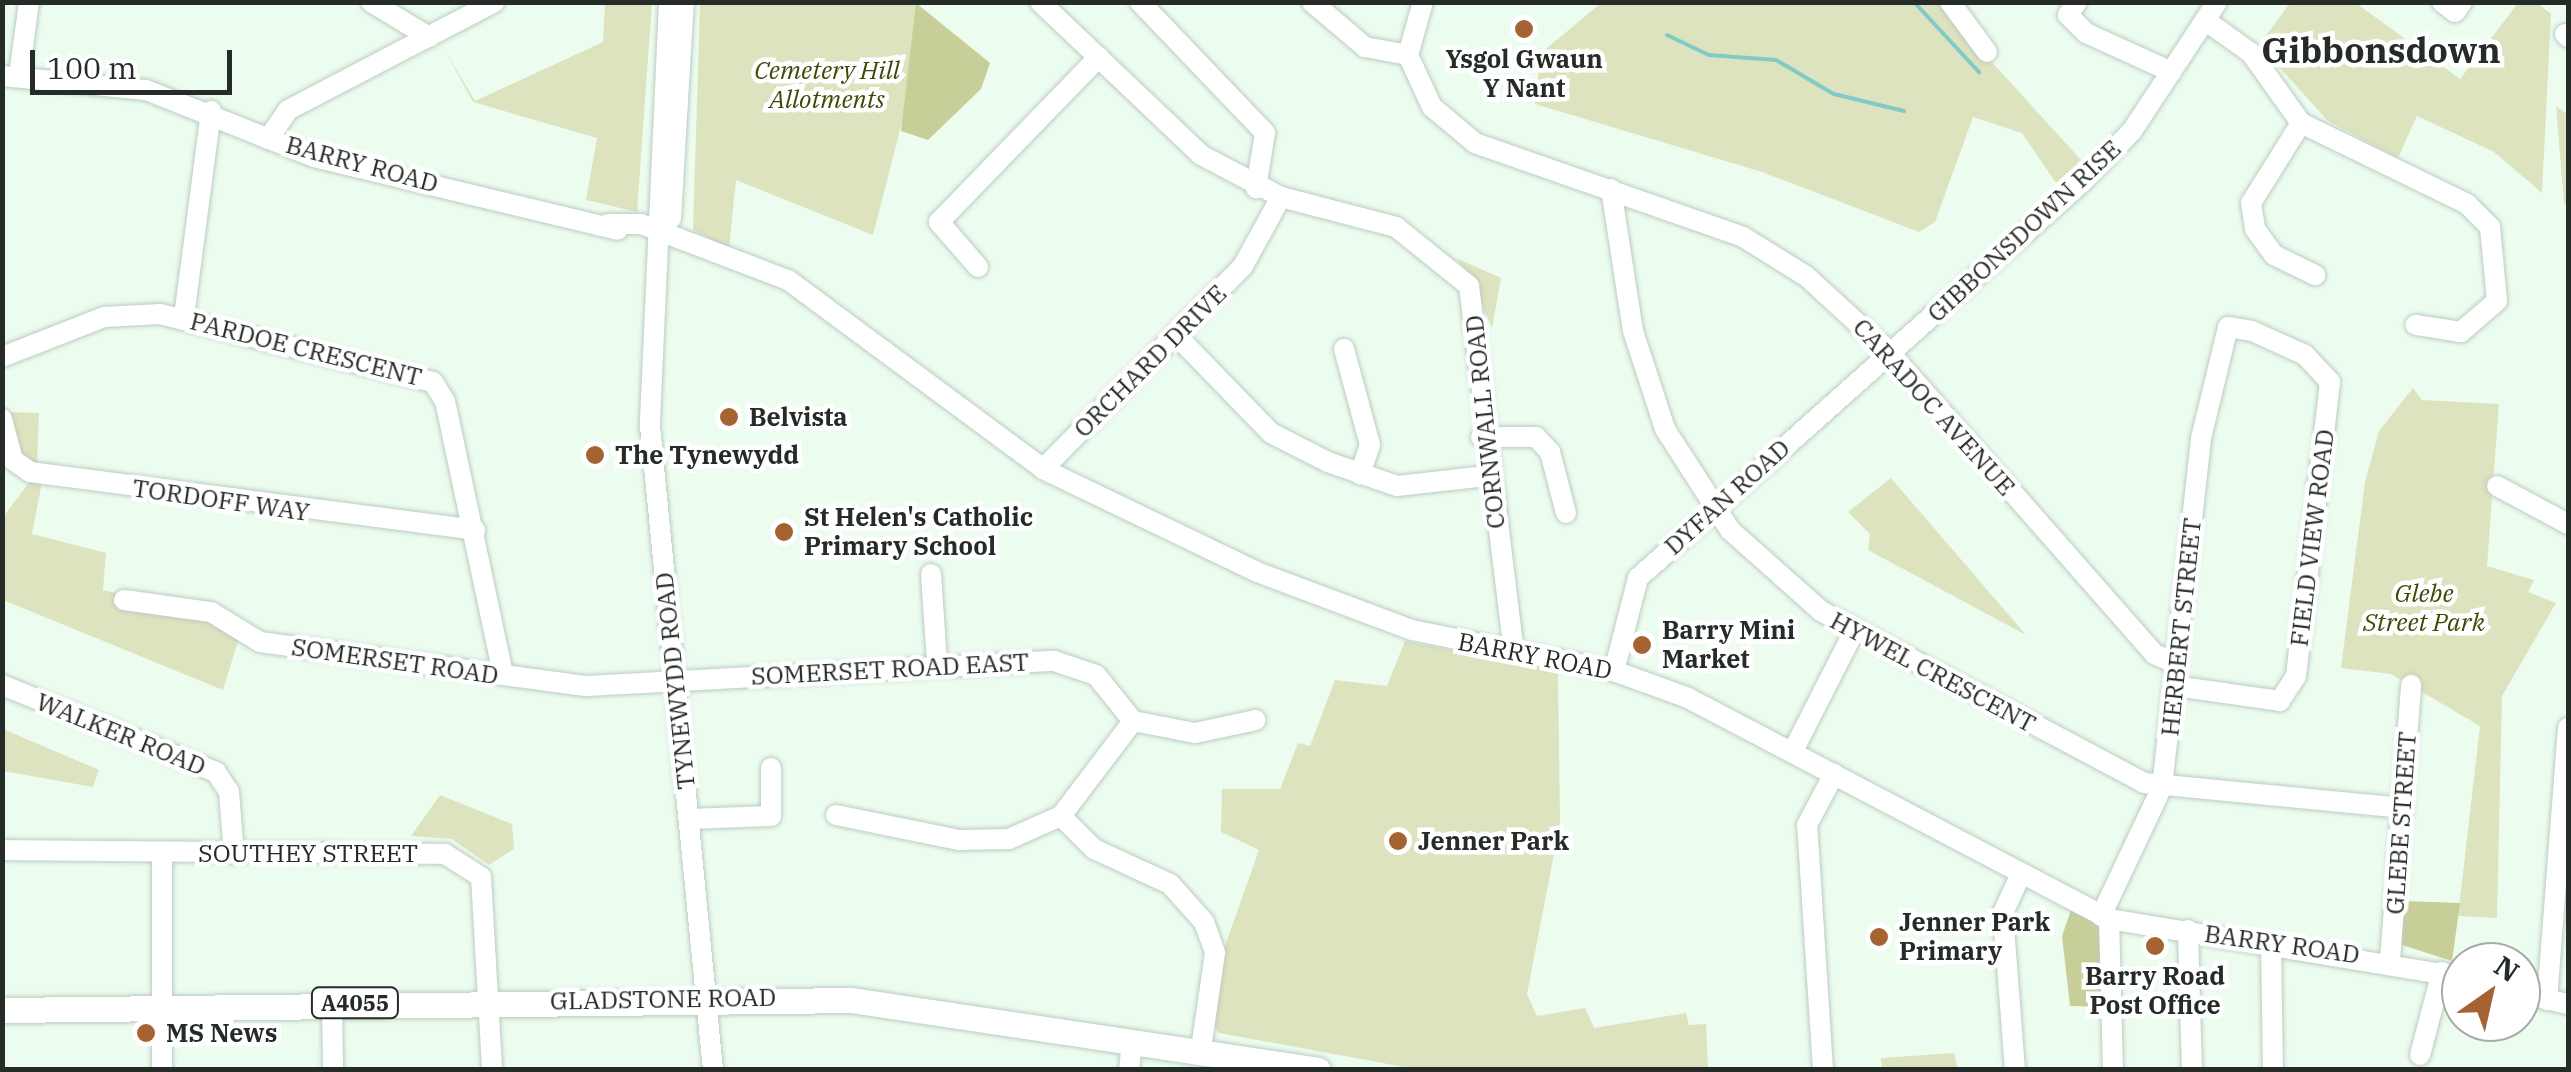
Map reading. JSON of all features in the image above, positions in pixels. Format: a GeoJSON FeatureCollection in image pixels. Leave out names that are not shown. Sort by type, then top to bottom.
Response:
{"type":"FeatureCollection","features":[{"type":"Feature","properties":{"kind":"main road","name":"GLADSTONE ROAD"},"geometry":{"type":"LineString","coordinates":[[2,1010],[708,996],[851,1000],[1200,1049],[1318,1070]]}},
{"type":"Feature","properties":{"kind":"street"},"geometry":{"type":"LineString","coordinates":[[11,76],[29,2]]}},
{"type":"Feature","properties":{"kind":"street"},"geometry":{"type":"LineString","coordinates":[[371,2],[429,38]]}},
{"type":"Feature","properties":{"kind":"street"},"geometry":{"type":"LineString","coordinates":[[268,139],[288,110],[495,2]]}},
{"type":"Feature","properties":{"kind":"street"},"geometry":{"type":"LineString","coordinates":[[660,236],[653,214],[669,2]]}},
{"type":"Feature","properties":{"kind":"street"},"geometry":{"type":"LineString","coordinates":[[660,236],[670,218],[684,2]]}},
{"type":"Feature","properties":{"kind":"street","name":"CORNWALL ROAD"},"geometry":{"type":"LineString","coordinates":[[1040,2],[1201,155],[1256,188],[1396,226],[1469,286],[1481,436],[1514,652]]}},
{"type":"Feature","properties":{"kind":"street"},"geometry":{"type":"LineString","coordinates":[[1140,2],[1265,133],[1256,188]]}},
{"type":"Feature","properties":{"kind":"street"},"geometry":{"type":"LineString","coordinates":[[1312,2],[1365,47],[1408,55],[1423,2]]}},
{"type":"Feature","properties":{"kind":"street"},"geometry":{"type":"LineString","coordinates":[[1950,2],[1987,52]]}},
{"type":"Feature","properties":{"kind":"street"},"geometry":{"type":"LineString","coordinates":[[2076,2],[2068,15],[2086,33],[2172,72]]}},
{"type":"Feature","properties":{"kind":"street","name":"GIBBONSDOWN RISE"},"geometry":{"type":"LineString","coordinates":[[1890,353],[2081,183],[2172,72],[2218,2]]}},
{"type":"Feature","properties":{"kind":"street"},"geometry":{"type":"LineString","coordinates":[[2442,2],[2455,12],[2462,2]]}},
{"type":"Feature","properties":{"kind":"street"},"geometry":{"type":"LineString","coordinates":[[2206,22],[2251,53],[2302,123],[2467,204],[2490,227],[2496,301],[2461,332],[2416,325]]}},
{"type":"Feature","properties":{"kind":"street","name":"CARADOC AVENUE"},"geometry":{"type":"LineString","coordinates":[[1408,55],[1450,126],[1660,205],[1790,266],[1890,353],[2176,675]]}},
{"type":"Feature","properties":{"kind":"street"},"geometry":{"type":"LineString","coordinates":[[978,267],[939,222],[1098,57]]}},
{"type":"Feature","properties":{"kind":"street","name":"BARRY ROAD"},"geometry":{"type":"LineString","coordinates":[[11,76],[119,83],[210,112],[268,139],[660,236],[788,280],[1043,469],[1295,588],[1412,630],[1614,671],[1794,750],[2020,876],[2105,917],[2390,960],[2441,972]]}},
{"type":"Feature","properties":{"kind":"street"},"geometry":{"type":"LineString","coordinates":[[184,317],[210,112]]}},
{"type":"Feature","properties":{"kind":"street"},"geometry":{"type":"LineString","coordinates":[[2302,123],[2250,202],[2254,229],[2274,254],[2315,275]]}},
{"type":"Feature","properties":{"kind":"street","name":"HYWEL CRESCENT"},"geometry":{"type":"LineString","coordinates":[[1612,189],[1624,230],[1633,330],[1665,429],[1712,510],[1779,578],[1853,633],[2162,788]]}},
{"type":"Feature","properties":{"kind":"street","name":"ORCHARD DRIVE"},"geometry":{"type":"LineString","coordinates":[[1043,469],[1244,266],[1281,197]]}},
{"type":"Feature","properties":{"kind":"street"},"geometry":{"type":"LineString","coordinates":[[1624,230],[1660,205]]}},
{"type":"Feature","properties":{"kind":"street","name":"TYNEWYDD ROAD"},"geometry":{"type":"LineString","coordinates":[[660,236],[654,255],[658,292],[650,426],[713,1070]]}},
{"type":"Feature","properties":{"kind":"street","name":"PARDOE CRESCENT"},"geometry":{"type":"LineString","coordinates":[[2,357],[118,314],[184,317],[433,382],[475,530],[504,675]]}},
{"type":"Feature","properties":{"kind":"street","name":"HERBERT STREET"},"geometry":{"type":"LineString","coordinates":[[2105,917],[2162,788],[2201,438],[2228,327]]}},
{"type":"Feature","properties":{"kind":"street","name":"FIELD VIEW ROAD"},"geometry":{"type":"LineString","coordinates":[[2176,675],[2280,701],[2296,676],[2330,382],[2305,355],[2228,327]]}},
{"type":"Feature","properties":{"kind":"street"},"geometry":{"type":"LineString","coordinates":[[1176,335],[1271,433],[1360,474],[1422,488],[1486,476]]}},
{"type":"Feature","properties":{"kind":"street"},"geometry":{"type":"LineString","coordinates":[[1344,349],[1370,446],[1360,474]]}},
{"type":"Feature","properties":{"kind":"street","name":"DYFAN ROAD"},"geometry":{"type":"LineString","coordinates":[[1614,671],[1630,587],[1890,353]]}},
{"type":"Feature","properties":{"kind":"street","name":"TORDOFF WAY"},"geometry":{"type":"LineString","coordinates":[[2,419],[13,460],[30,472],[475,530]]}},
{"type":"Feature","properties":{"kind":"street"},"geometry":{"type":"LineString","coordinates":[[1481,436],[1536,437],[1550,452],[1566,513]]}},
{"type":"Feature","properties":{"kind":"street"},"geometry":{"type":"LineString","coordinates":[[2497,486],[2568,524]]}},
{"type":"Feature","properties":{"kind":"street"},"geometry":{"type":"LineString","coordinates":[[931,574],[937,663]]}},
{"type":"Feature","properties":{"kind":"street","name":"SOMERSET ROAD"},"geometry":{"type":"LineString","coordinates":[[124,600],[211,612],[260,642],[587,686],[676,682]]}},
{"type":"Feature","properties":{"kind":"street"},"geometry":{"type":"LineString","coordinates":[[1794,750],[1853,633]]}},
{"type":"Feature","properties":{"kind":"street","name":"SOMERSET ROAD EAST"},"geometry":{"type":"LineString","coordinates":[[676,682],[937,663],[1054,661],[1096,674],[1133,721]]}},
{"type":"Feature","properties":{"kind":"street","name":"WALKER ROAD"},"geometry":{"type":"LineString","coordinates":[[2,686],[216,772],[229,792],[234,854]]}},
{"type":"Feature","properties":{"kind":"street","name":"GLEBE STREET"},"geometry":{"type":"LineString","coordinates":[[2390,960],[2411,686]]}},
{"type":"Feature","properties":{"kind":"street"},"geometry":{"type":"LineString","coordinates":[[836,815],[959,840],[1009,839],[1061,816],[1133,721],[1194,732],[1256,720]]}},
{"type":"Feature","properties":{"kind":"street"},"geometry":{"type":"LineString","coordinates":[[2558,1002],[2568,728]]}},
{"type":"Feature","properties":{"kind":"street"},"geometry":{"type":"LineString","coordinates":[[689,819],[771,816],[771,768]]}},
{"type":"Feature","properties":{"kind":"street"},"geometry":{"type":"LineString","coordinates":[[1824,1070],[1808,825],[1834,774]]}},
{"type":"Feature","properties":{"kind":"street"},"geometry":{"type":"LineString","coordinates":[[2162,788],[2222,784],[2278,800],[2404,808]]}},
{"type":"Feature","properties":{"kind":"street"},"geometry":{"type":"LineString","coordinates":[[1061,816],[1094,849],[1170,884],[1204,922],[1215,953],[1200,1049]]}},
{"type":"Feature","properties":{"kind":"street","name":"SOUTHEY STREET"},"geometry":{"type":"LineString","coordinates":[[2,850],[445,854],[481,876],[492,1001]]}},
{"type":"Feature","properties":{"kind":"street"},"geometry":{"type":"LineString","coordinates":[[162,852],[162,1070]]}},
{"type":"Feature","properties":{"kind":"street"},"geometry":{"type":"LineString","coordinates":[[2015,1070],[2002,913],[2020,876]]}},
{"type":"Feature","properties":{"kind":"street"},"geometry":{"type":"LineString","coordinates":[[2105,917],[2113,1070]]}},
{"type":"Feature","properties":{"kind":"street"},"geometry":{"type":"LineString","coordinates":[[2188,930],[2192,1070]]}},
{"type":"Feature","properties":{"kind":"street"},"geometry":{"type":"LineString","coordinates":[[2271,944],[2274,1070]]}},
{"type":"Feature","properties":{"kind":"street"},"geometry":{"type":"LineString","coordinates":[[492,1001],[492,1070]]}},
{"type":"Feature","properties":{"kind":"street"},"geometry":{"type":"LineString","coordinates":[[2420,1055],[2441,1002]]}},
{"type":"Feature","properties":{"kind":"street"},"geometry":{"type":"LineString","coordinates":[[332,1003],[333,1070]]}},
{"type":"Feature","properties":{"kind":"street"},"geometry":{"type":"LineString","coordinates":[[1129,1070],[1132,1040]]}},
{"type":"Feature","properties":{"kind":"green space"},"geometry":{"type":"Polygon","coordinates":[[[605,3],[652,3],[637,212],[586,200],[597,138],[473,102],[443,47],[475,101],[603,42],[605,3]]]}},
{"type":"Feature","properties":{"kind":"green space","name":"Cemetery Hill Allotments"},"geometry":{"type":"Polygon","coordinates":[[[700,3],[916,3],[910,91],[873,235],[736,180],[729,248],[693,230],[700,3]]]}},
{"type":"Feature","properties":{"kind":"green space"},"geometry":{"type":"Polygon","coordinates":[[[916,3],[990,63],[981,89],[928,140],[901,131],[916,3]]]}},
{"type":"Feature","properties":{"kind":"green space"},"geometry":{"type":"Polygon","coordinates":[[[1601,3],[1938,3],[2082,161],[2056,183],[2022,133],[1973,117],[1935,222],[1919,232],[1762,172],[1535,104],[1541,53],[1601,3]]]}},
{"type":"Feature","properties":{"kind":"green space"},"geometry":{"type":"Polygon","coordinates":[[[2290,3],[2356,3],[2460,79],[2518,3],[2537,3],[2551,14],[2542,193],[2494,152],[2417,116],[2398,158],[2328,121],[2259,45],[2290,3]]]}},
{"type":"Feature","properties":{"kind":"green space"},"geometry":{"type":"Polygon","coordinates":[[[2556,106],[2568,115],[2568,209],[2564,203],[2556,106]]]}},
{"type":"Feature","properties":{"kind":"green space"},"geometry":{"type":"Polygon","coordinates":[[[1456,258],[1501,278],[1492,328],[1469,274],[1456,258]]]}},
{"type":"Feature","properties":{"kind":"green space","name":"Glebe Street Park"},"geometry":{"type":"Polygon","coordinates":[[[2413,388],[2422,400],[2499,404],[2487,566],[2534,580],[2528,592],[2556,603],[2502,696],[2497,918],[2458,916],[2480,726],[2391,674],[2341,668],[2365,482],[2379,431],[2413,388]]]}},
{"type":"Feature","properties":{"kind":"green space"},"geometry":{"type":"Polygon","coordinates":[[[9,412],[39,413],[37,464],[20,452],[9,412]]]}},
{"type":"Feature","properties":{"kind":"green space"},"geometry":{"type":"Polygon","coordinates":[[[1891,478],[2026,635],[1868,550],[1870,534],[1848,512],[1891,478]]]}},
{"type":"Feature","properties":{"kind":"green space"},"geometry":{"type":"Polygon","coordinates":[[[31,480],[42,482],[32,534],[106,553],[103,590],[194,612],[239,638],[223,690],[3,600],[3,517],[31,480]]]}},
{"type":"Feature","properties":{"kind":"green space","name":"Jenner Park"},"geometry":{"type":"Polygon","coordinates":[[[1405,641],[1558,672],[1560,823],[1527,994],[1537,1016],[1585,1008],[1594,1028],[1686,1013],[1689,1025],[1706,1024],[1708,1069],[1415,1069],[1219,1033],[1212,1022],[1221,957],[1259,850],[1221,832],[1222,789],[1280,789],[1298,743],[1310,746],[1335,680],[1387,686],[1405,641]]]}},
{"type":"Feature","properties":{"kind":"green space"},"geometry":{"type":"Polygon","coordinates":[[[3,729],[99,770],[93,787],[3,771],[3,729]]]}},
{"type":"Feature","properties":{"kind":"green space"},"geometry":{"type":"Polygon","coordinates":[[[440,795],[512,824],[514,849],[489,865],[452,839],[411,836],[440,795]]]}},
{"type":"Feature","properties":{"kind":"green space"},"geometry":{"type":"Polygon","coordinates":[[[2403,901],[2460,903],[2455,942],[2441,942],[2441,957],[2399,944],[2403,901]]]}},
{"type":"Feature","properties":{"kind":"green space"},"geometry":{"type":"Polygon","coordinates":[[[2071,910],[2105,927],[2107,1007],[2070,1006],[2062,936],[2071,910]]]}},
{"type":"Feature","properties":{"kind":"green space"},"geometry":{"type":"Polygon","coordinates":[[[1954,1053],[1958,1069],[1882,1069],[1881,1058],[1954,1053]]]}},
{"type":"Feature","properties":{"kind":"waterway"},"geometry":{"type":"LineString","coordinates":[[1914,2],[1979,72]]}},
{"type":"Feature","properties":{"kind":"waterway"},"geometry":{"type":"LineString","coordinates":[[1667,35],[1709,55],[1776,60],[1834,94],[1904,111]]}},
{"type":"Feature","properties":{"kind":"place","name":"Ysgol Gwaun Y Nant"},"geometry":{"type":"Point","coordinates":[1524,29]}},
{"type":"Feature","properties":{"kind":"place","name":"Belvista"},"geometry":{"type":"Point","coordinates":[729,417]}},
{"type":"Feature","properties":{"kind":"place","name":"The Tynewydd"},"geometry":{"type":"Point","coordinates":[595,455]}},
{"type":"Feature","properties":{"kind":"place","name":"St Helen's Catholic Primary School"},"geometry":{"type":"Point","coordinates":[784,532]}},
{"type":"Feature","properties":{"kind":"place","name":"Barry Mini Market"},"geometry":{"type":"Point","coordinates":[1642,645]}},
{"type":"Feature","properties":{"kind":"place","name":"Jenner Park"},"geometry":{"type":"Point","coordinates":[1398,841]}},
{"type":"Feature","properties":{"kind":"place","name":"Jenner Park Primary"},"geometry":{"type":"Point","coordinates":[1879,937]}},
{"type":"Feature","properties":{"kind":"place","name":"Barry Road Post Office"},"geometry":{"type":"Point","coordinates":[2155,946]}},
{"type":"Feature","properties":{"kind":"place","name":"MS News"},"geometry":{"type":"Point","coordinates":[146,1033]}},
{"type":"Feature","properties":{"kind":"district","name":"Gibbonsdown"},"geometry":{"type":"Point","coordinates":[2381,50]}}]}
